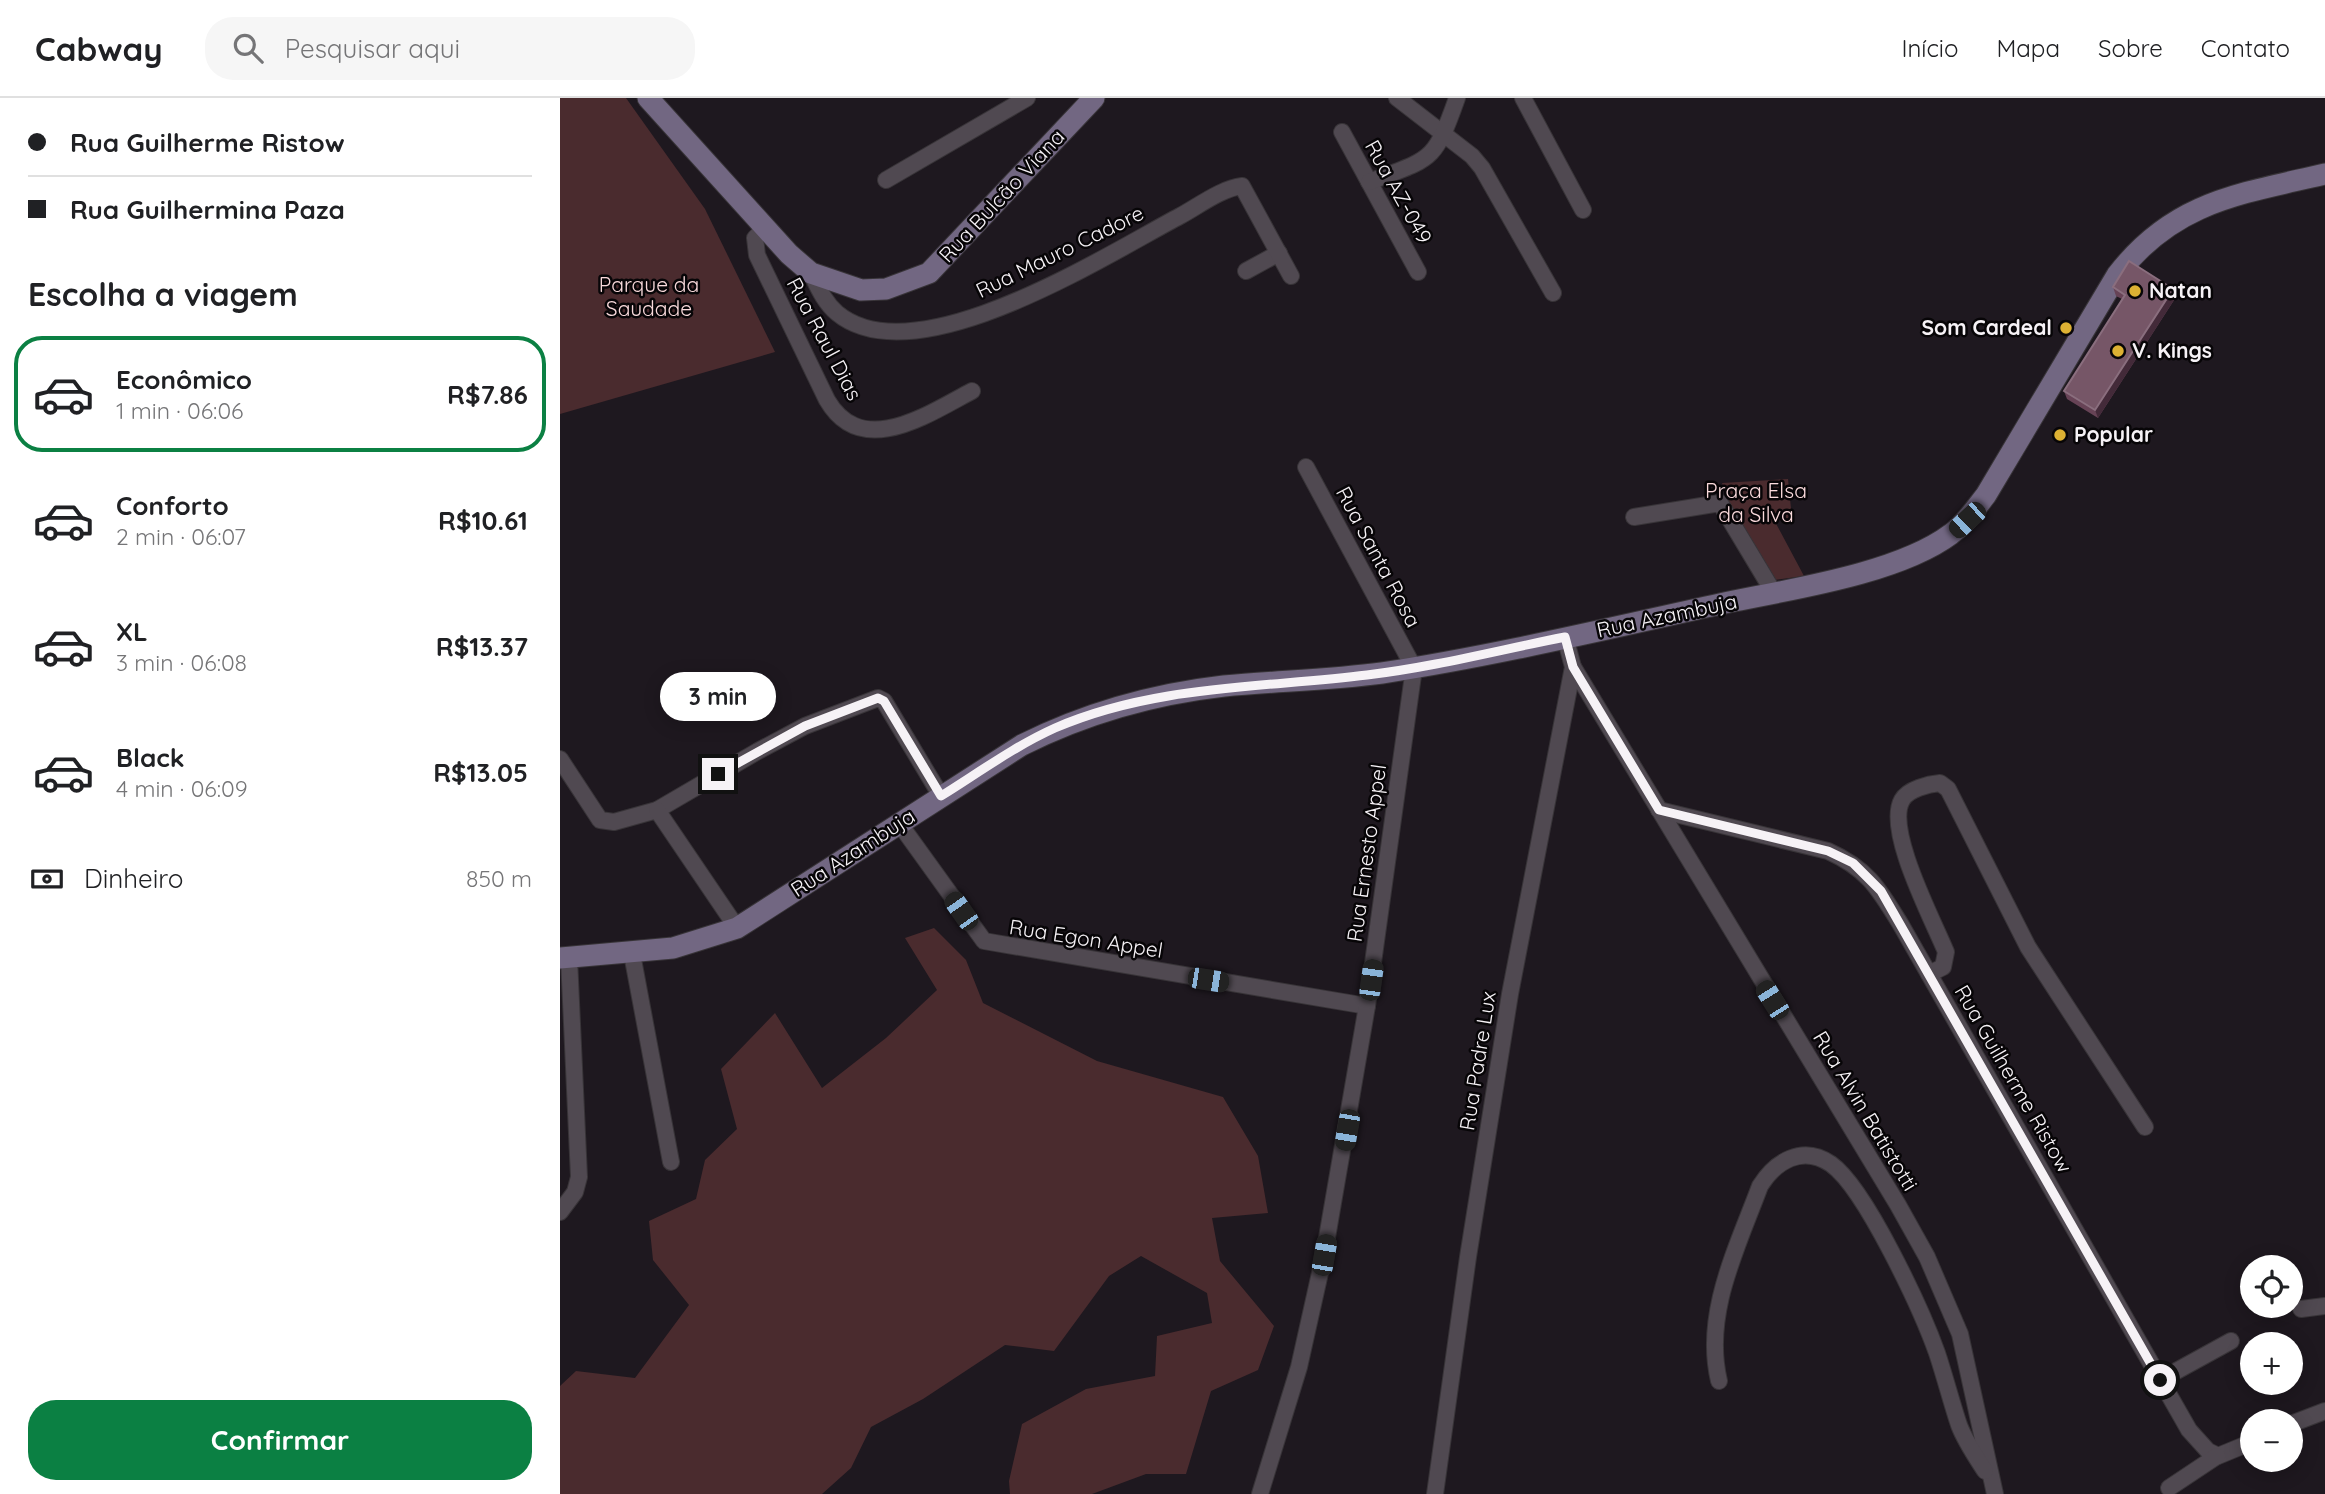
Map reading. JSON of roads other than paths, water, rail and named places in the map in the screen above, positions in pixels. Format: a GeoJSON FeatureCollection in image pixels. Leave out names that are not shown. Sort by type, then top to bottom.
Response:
{"type":"FeatureCollection","features":[{"type":"Feature","properties":{"kind":"main road","name":"Rua Bulcão Viana"},"geometry":{"type":"LineString","coordinates":[[648,98],[765,229],[811,273],[861,290],[886,289],[929,273],[1094,98]]}},
{"type":"Feature","properties":{"kind":"main road","name":"Rua Azambuja"},"geometry":{"type":"LineString","coordinates":[[564,958],[632,954],[703,941],[737,928],[1022,746],[1055,729],[1094,714],[1182,693],[1222,687],[1330,679],[1414,668],[1774,593],[1900,559],[1951,535],[1967,520],[2006,464],[2117,275],[2135,252],[2156,233],[2199,207],[2226,197],[2325,174]]}},
{"type":"Feature","properties":{"kind":"street"},"geometry":{"type":"LineString","coordinates":[[886,180],[1027,98]]}},
{"type":"Feature","properties":{"kind":"street"},"geometry":{"type":"LineString","coordinates":[[1397,98],[1472,156],[1488,176],[1553,293]]}},
{"type":"Feature","properties":{"kind":"street"},"geometry":{"type":"LineString","coordinates":[[1369,183],[1422,162],[1437,149],[1457,98]]}},
{"type":"Feature","properties":{"kind":"street"},"geometry":{"type":"LineString","coordinates":[[1523,98],[1583,211]]}},
{"type":"Feature","properties":{"kind":"street","name":"Rua AZ-049"},"geometry":{"type":"LineString","coordinates":[[1342,132],[1418,272]]}},
{"type":"Feature","properties":{"kind":"street","name":"Rua Mauro Cadore"},"geometry":{"type":"LineString","coordinates":[[811,273],[824,299],[838,314],[858,325],[887,331],[921,330],[963,322],[1012,303],[1237,187],[1244,188],[1292,276]]}},
{"type":"Feature","properties":{"kind":"street","name":"Rua Raul Dias"},"geometry":{"type":"LineString","coordinates":[[765,229],[755,238],[757,255],[827,400],[844,420],[872,431],[887,430],[911,422],[972,391]]}},
{"type":"Feature","properties":{"kind":"street"},"geometry":{"type":"LineString","coordinates":[[1246,271],[1279,253]]}},
{"type":"Feature","properties":{"kind":"street","name":"Rua Santa Rosa"},"geometry":{"type":"LineString","coordinates":[[1306,467],[1414,668]]}},
{"type":"Feature","properties":{"kind":"street"},"geometry":{"type":"LineString","coordinates":[[1634,517],[1720,503],[1774,593]]}},
{"type":"Feature","properties":{"kind":"street","name":"Rua Padre Lux"},"geometry":{"type":"LineString","coordinates":[[1435,1494],[1468,1257],[1510,994],[1573,667],[1565,637]]}},
{"type":"Feature","properties":{"kind":"street","name":"Rua Alvin Batistotti"},"geometry":{"type":"LineString","coordinates":[[1573,667],[1927,1257],[1960,1334],[1993,1488]]}},
{"type":"Feature","properties":{"kind":"street","name":"Rua Ernesto Appel"},"geometry":{"type":"LineString","coordinates":[[1260,1494],[1311,1321],[1367,1006],[1414,668]]}},
{"type":"Feature","properties":{"kind":"street"},"geometry":{"type":"LineString","coordinates":[[560,760],[600,820],[614,822],[657,810],[770,744],[878,698],[884,701],[941,796]]}},
{"type":"Feature","properties":{"kind":"street"},"geometry":{"type":"LineString","coordinates":[[1929,974],[1943,967],[1946,952],[1897,825],[1902,800],[1908,793],[1940,783],[1948,789],[2028,947],[2145,1127]]}},
{"type":"Feature","properties":{"kind":"street"},"geometry":{"type":"LineString","coordinates":[[657,810],[737,928]]}},
{"type":"Feature","properties":{"kind":"street","name":"Rua Guilherme Ristow"},"geometry":{"type":"LineString","coordinates":[[1659,810],[1797,842],[1853,863],[1881,891],[2189,1430],[2208,1451],[2217,1456]]}},
{"type":"Feature","properties":{"kind":"street","name":"Rua Egon Appel"},"geometry":{"type":"LineString","coordinates":[[898,823],[984,941],[1367,1006]]}},
{"type":"Feature","properties":{"kind":"street"},"geometry":{"type":"LineString","coordinates":[[632,954],[671,1162]]}},
{"type":"Feature","properties":{"kind":"street"},"geometry":{"type":"LineString","coordinates":[[560,1212],[575,1192],[579,1177],[564,958]]}},
{"type":"Feature","properties":{"kind":"street"},"geometry":{"type":"LineString","coordinates":[[1719,1381],[1713,1358],[1717,1312],[1759,1186],[1770,1169],[1785,1158],[1800,1155],[1814,1157],[1830,1164],[1850,1185],[1882,1238],[1916,1301],[1937,1353],[1960,1427],[1993,1488]]}},
{"type":"Feature","properties":{"kind":"street"},"geometry":{"type":"LineString","coordinates":[[2303,1309],[2325,1306]]}},
{"type":"Feature","properties":{"kind":"street"},"geometry":{"type":"LineString","coordinates":[[2160,1380],[2231,1341]]}},
{"type":"Feature","properties":{"kind":"street"},"geometry":{"type":"LineString","coordinates":[[2303,1419],[2325,1411]]}},
{"type":"Feature","properties":{"kind":"street"},"geometry":{"type":"LineString","coordinates":[[2169,1488],[2217,1456],[2224,1456],[2240,1448]]}},
{"type":"Feature","properties":{"kind":"place","name":"Natan"},"geometry":{"type":"Point","coordinates":[2135,291]}},
{"type":"Feature","properties":{"kind":"place","name":"Som Cardeal"},"geometry":{"type":"Point","coordinates":[2066,328]}},
{"type":"Feature","properties":{"kind":"place","name":"V. Kings"},"geometry":{"type":"Point","coordinates":[2118,351]}},
{"type":"Feature","properties":{"kind":"place","name":"Popular"},"geometry":{"type":"Point","coordinates":[2060,435]}},
{"type":"Feature","properties":{"kind":"park label","name":"Parque da Saudade"},"geometry":{"type":"Point","coordinates":[649,297]}},
{"type":"Feature","properties":{"kind":"park label","name":"Praça Elsa da Silva"},"geometry":{"type":"Point","coordinates":[1756,503]}}]}
